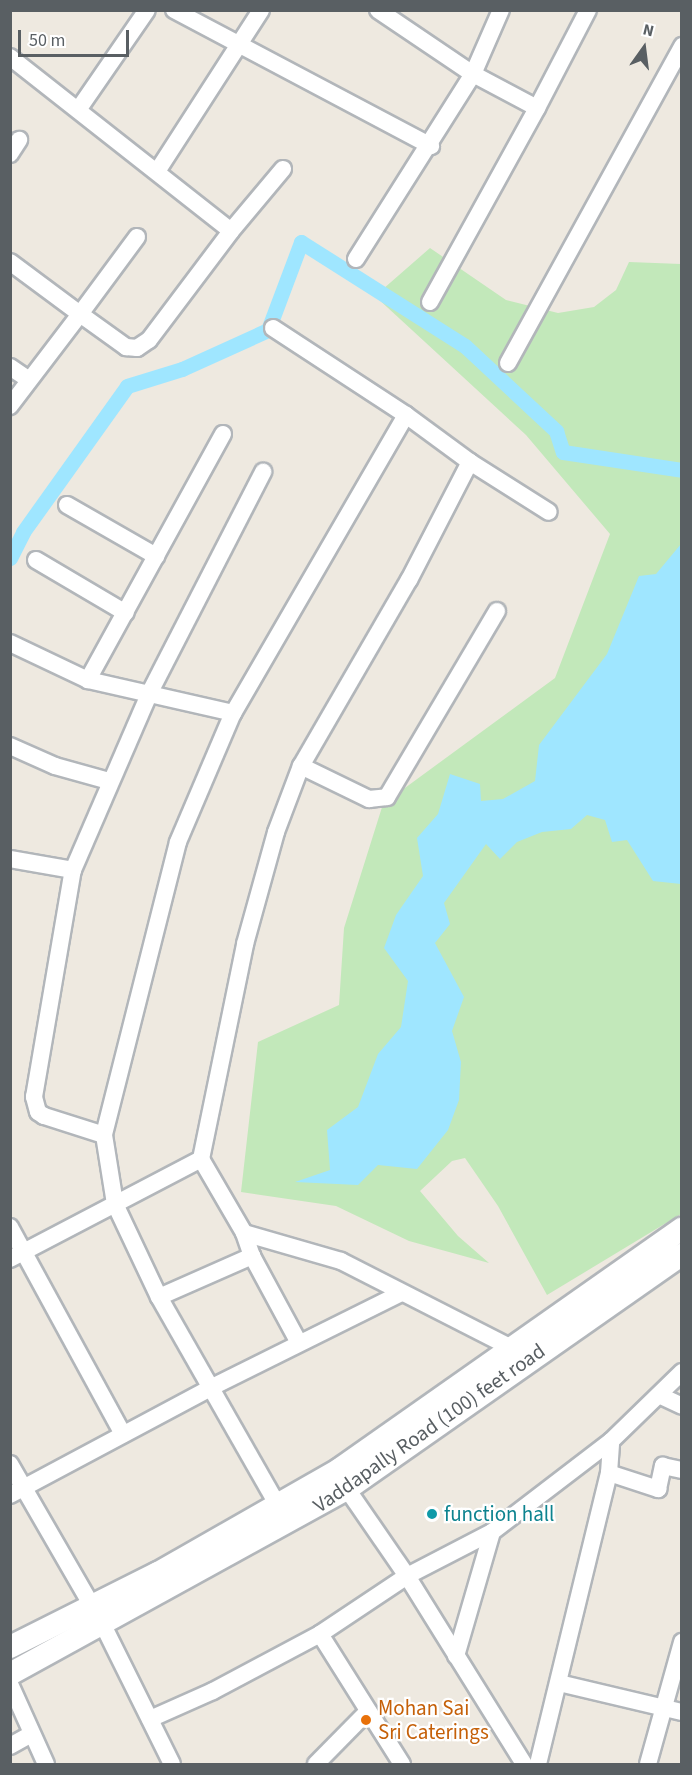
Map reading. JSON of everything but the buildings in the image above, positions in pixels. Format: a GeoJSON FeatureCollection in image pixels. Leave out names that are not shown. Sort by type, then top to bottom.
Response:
{"type":"FeatureCollection","features":[{"type":"Feature","properties":{"kind":"main road"},"geometry":{"type":"LineString","coordinates":[[10,1647],[98,1617],[277,1504],[395,1434],[681,1228]]}},
{"type":"Feature","properties":{"kind":"main road","name":"Vaddapally Road (100) feet road"},"geometry":{"type":"LineString","coordinates":[[10,1674],[98,1617],[347,1489],[681,1254]]}},
{"type":"Feature","properties":{"kind":"street"},"geometry":{"type":"LineString","coordinates":[[78,110],[147,10]]}},
{"type":"Feature","properties":{"kind":"street"},"geometry":{"type":"LineString","coordinates":[[174,10],[239,47],[431,146]]}},
{"type":"Feature","properties":{"kind":"street"},"geometry":{"type":"LineString","coordinates":[[158,170],[261,10]]}},
{"type":"Feature","properties":{"kind":"street"},"geometry":{"type":"LineString","coordinates":[[378,10],[473,74],[537,108]]}},
{"type":"Feature","properties":{"kind":"street"},"geometry":{"type":"LineString","coordinates":[[356,259],[431,146],[473,74],[501,10]]}},
{"type":"Feature","properties":{"kind":"street"},"geometry":{"type":"LineString","coordinates":[[430,302],[588,10]]}},
{"type":"Feature","properties":{"kind":"street"},"geometry":{"type":"LineString","coordinates":[[508,363],[681,46]]}},
{"type":"Feature","properties":{"kind":"street"},"geometry":{"type":"LineString","coordinates":[[10,57],[158,170],[231,231]]}},
{"type":"Feature","properties":{"kind":"street"},"geometry":{"type":"LineString","coordinates":[[10,262],[126,347],[143,346],[231,231],[283,169]]}},
{"type":"Feature","properties":{"kind":"street"},"geometry":{"type":"LineString","coordinates":[[10,406],[137,237]]}},
{"type":"Feature","properties":{"kind":"street"},"geometry":{"type":"LineString","coordinates":[[273,328],[406,415],[470,462],[549,512]]}},
{"type":"Feature","properties":{"kind":"street"},"geometry":{"type":"LineString","coordinates":[[10,367],[29,380]]}},
{"type":"Feature","properties":{"kind":"street"},"geometry":{"type":"LineString","coordinates":[[277,1504],[159,1298],[115,1204],[104,1135],[175,849],[233,713],[406,415]]}},
{"type":"Feature","properties":{"kind":"street"},"geometry":{"type":"LineString","coordinates":[[88,680],[224,434]]}},
{"type":"Feature","properties":{"kind":"street"},"geometry":{"type":"LineString","coordinates":[[299,1343],[252,1256],[244,1233],[201,1159],[244,944],[276,832],[301,766],[409,580],[470,462]]}},
{"type":"Feature","properties":{"kind":"street"},"geometry":{"type":"LineString","coordinates":[[104,1135],[44,1116],[38,1112],[34,1097],[73,870],[109,781],[149,693],[263,472]]}},
{"type":"Feature","properties":{"kind":"street"},"geometry":{"type":"LineString","coordinates":[[67,505],[156,556]]}},
{"type":"Feature","properties":{"kind":"street"},"geometry":{"type":"LineString","coordinates":[[36,560],[126,612]]}},
{"type":"Feature","properties":{"kind":"street"},"geometry":{"type":"LineString","coordinates":[[301,766],[369,799],[387,797],[497,611]]}},
{"type":"Feature","properties":{"kind":"street"},"geometry":{"type":"LineString","coordinates":[[10,643],[88,680],[233,713]]}},
{"type":"Feature","properties":{"kind":"street"},"geometry":{"type":"LineString","coordinates":[[10,746],[55,766],[109,781]]}},
{"type":"Feature","properties":{"kind":"street"},"geometry":{"type":"LineString","coordinates":[[10,859],[73,870]]}},
{"type":"Feature","properties":{"kind":"street"},"geometry":{"type":"LineString","coordinates":[[16,1256],[201,1159]]}},
{"type":"Feature","properties":{"kind":"street"},"geometry":{"type":"LineString","coordinates":[[10,1227],[16,1256],[123,1434]]}},
{"type":"Feature","properties":{"kind":"street"},"geometry":{"type":"LineString","coordinates":[[244,1233],[341,1262],[399,1294],[512,1348]]}},
{"type":"Feature","properties":{"kind":"street"},"geometry":{"type":"LineString","coordinates":[[159,1298],[252,1256]]}},
{"type":"Feature","properties":{"kind":"street"},"geometry":{"type":"LineString","coordinates":[[17,1492],[210,1388],[399,1294]]}},
{"type":"Feature","properties":{"kind":"street"},"geometry":{"type":"LineString","coordinates":[[150,1719],[213,1691],[320,1634],[407,1576],[492,1532],[611,1441],[661,1395],[681,1372]]}},
{"type":"Feature","properties":{"kind":"street"},"geometry":{"type":"LineString","coordinates":[[661,1395],[681,1406]]}},
{"type":"Feature","properties":{"kind":"street"},"geometry":{"type":"LineString","coordinates":[[538,1764],[609,1473],[611,1441]]}},
{"type":"Feature","properties":{"kind":"street"},"geometry":{"type":"LineString","coordinates":[[10,1464],[17,1492],[98,1617],[172,1764]]}},
{"type":"Feature","properties":{"kind":"street"},"geometry":{"type":"LineString","coordinates":[[609,1473],[658,1489],[663,1466],[681,1470]]}},
{"type":"Feature","properties":{"kind":"street"},"geometry":{"type":"LineString","coordinates":[[347,1489],[407,1576],[524,1764]]}},
{"type":"Feature","properties":{"kind":"street"},"geometry":{"type":"LineString","coordinates":[[456,1656],[492,1532]]}},
{"type":"Feature","properties":{"kind":"street"},"geometry":{"type":"LineString","coordinates":[[320,1634],[402,1764]]}},
{"type":"Feature","properties":{"kind":"street"},"geometry":{"type":"LineString","coordinates":[[648,1764],[681,1642]]}},
{"type":"Feature","properties":{"kind":"street"},"geometry":{"type":"LineString","coordinates":[[559,1683],[664,1706],[681,1712]]}},
{"type":"Feature","properties":{"kind":"street"},"geometry":{"type":"LineString","coordinates":[[10,1684],[30,1735],[46,1764]]}},
{"type":"Feature","properties":{"kind":"street"},"geometry":{"type":"LineString","coordinates":[[316,1764],[368,1711]]}},
{"type":"Feature","properties":{"kind":"street"},"geometry":{"type":"LineString","coordinates":[[10,1746],[30,1735]]}},
{"type":"Feature","properties":{"kind":"green space"},"geometry":{"type":"Polygon","coordinates":[[[430,248],[506,300],[558,313],[594,307],[616,290],[629,262],[681,264],[681,1214],[547,1295],[498,1206],[465,1158],[452,1161],[420,1191],[458,1236],[489,1263],[409,1241],[336,1206],[241,1192],[258,1042],[339,1005],[344,928],[383,804],[555,678],[610,534],[526,435],[375,296],[430,248]]]}},
{"type":"Feature","properties":{"kind":"water"},"geometry":{"type":"Polygon","coordinates":[[[681,544],[681,884],[653,881],[627,840],[612,842],[605,820],[587,815],[571,829],[542,832],[517,842],[500,859],[486,844],[444,903],[450,924],[435,943],[464,997],[452,1031],[461,1062],[459,1100],[448,1130],[417,1169],[378,1165],[358,1185],[295,1182],[330,1170],[327,1130],[358,1107],[378,1054],[401,1027],[408,981],[384,948],[396,915],[423,876],[417,838],[438,814],[450,774],[480,784],[481,801],[503,799],[535,781],[539,745],[607,654],[639,576],[656,574],[681,544]]]}},
{"type":"Feature","properties":{"kind":"waterway"},"geometry":{"type":"LineString","coordinates":[[10,558],[23,532],[127,386],[182,369],[268,330],[301,242],[465,346],[556,431],[563,452],[682,470]]}},
{"type":"Feature","properties":{"kind":"place","name":"function hall"},"geometry":{"type":"Point","coordinates":[432,1514]}},
{"type":"Feature","properties":{"kind":"place","name":"Mohan Sai Sri Caterings"},"geometry":{"type":"Point","coordinates":[366,1720]}}]}
